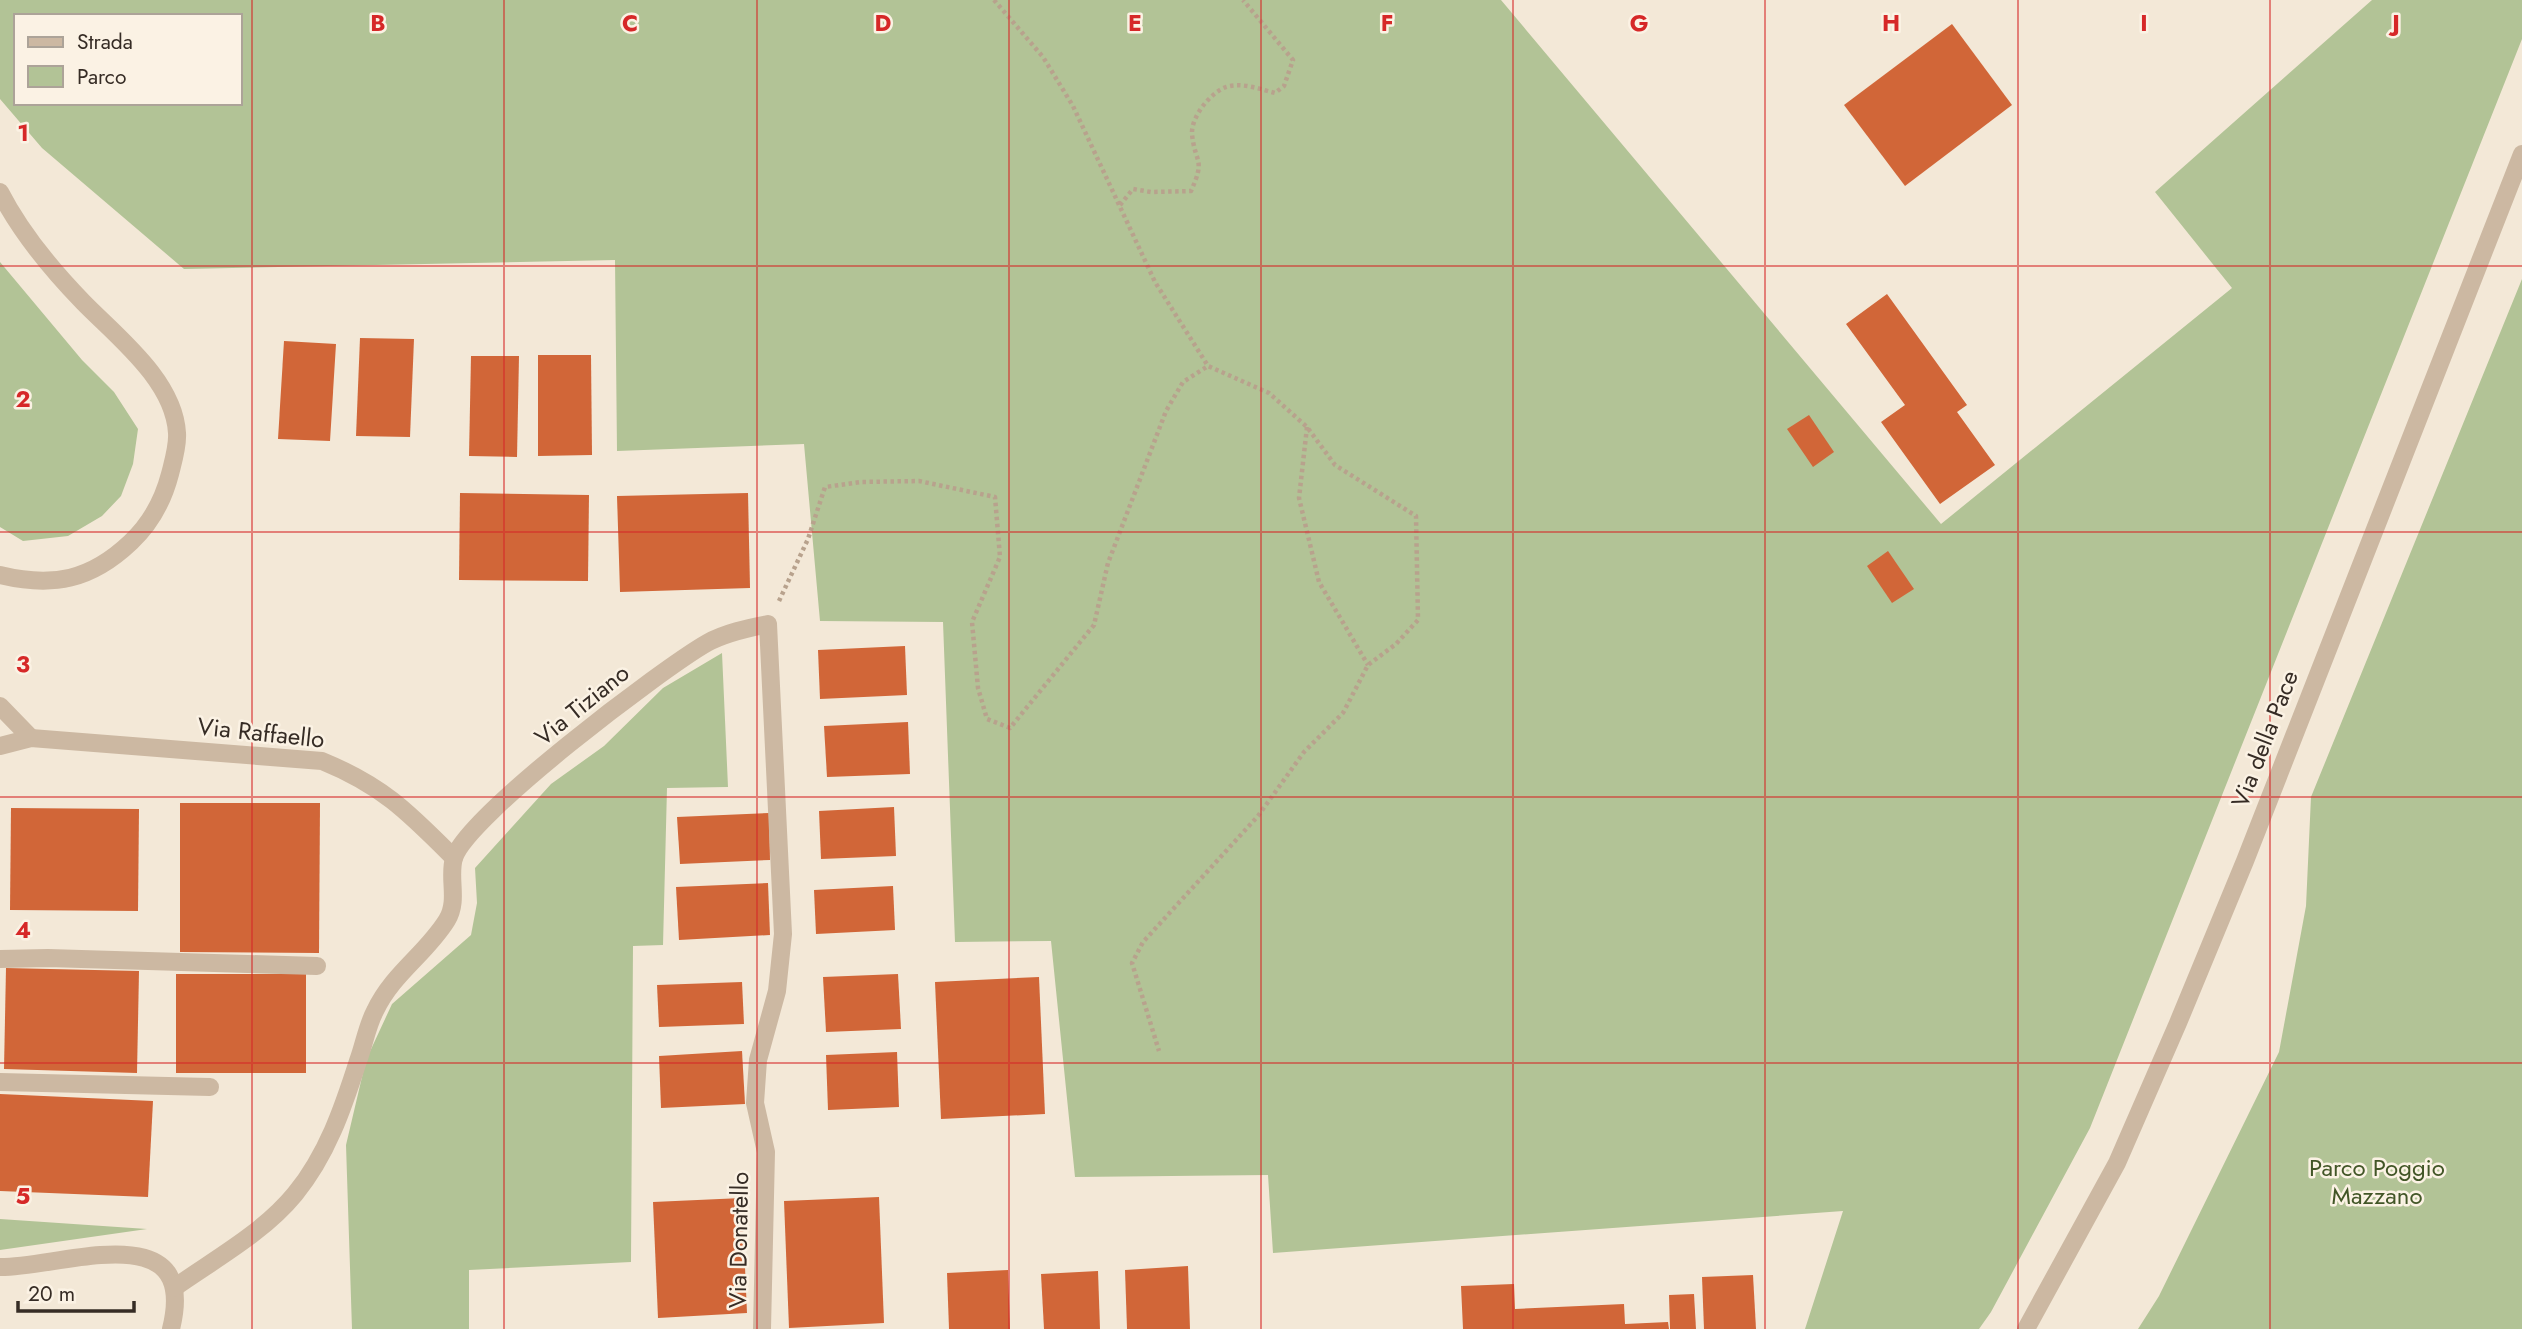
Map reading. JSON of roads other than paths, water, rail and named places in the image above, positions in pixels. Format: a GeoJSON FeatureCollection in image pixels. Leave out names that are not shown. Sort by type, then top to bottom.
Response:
{"type":"FeatureCollection","features":[{"type":"Feature","properties":{"kind":"street","name":"Via della Pace"},"geometry":{"type":"LineString","coordinates":[[2026,1329],[2117,1163],[2178,1023],[2245,861],[2522,154]]}},
{"type":"Feature","properties":{"kind":"street"},"geometry":{"type":"LineString","coordinates":[[0,192],[48,263],[151,371],[172,413],[177,432],[164,498],[141,533],[111,560],[71,579],[31,583],[0,575]]}},
{"type":"Feature","properties":{"kind":"street","name":"Via Tiziano"},"geometry":{"type":"LineString","coordinates":[[454,858],[475,827],[503,799],[657,676],[709,642],[768,624],[783,934],[776,991],[758,1060],[755,1103],[766,1152]]}},
{"type":"Feature","properties":{"kind":"street"},"geometry":{"type":"LineString","coordinates":[[0,706],[31,738]]}},
{"type":"Feature","properties":{"kind":"street","name":"Via Raffaello"},"geometry":{"type":"LineString","coordinates":[[0,746],[31,738],[322,761],[362,778],[404,807],[454,858]]}},
{"type":"Feature","properties":{"kind":"street"},"geometry":{"type":"LineString","coordinates":[[174,1288],[254,1232],[295,1195],[320,1159],[338,1123],[374,1012],[394,977],[435,938],[449,917],[454,892],[454,858]]}},
{"type":"Feature","properties":{"kind":"street"},"geometry":{"type":"LineString","coordinates":[[0,959],[84,958],[317,966]]}},
{"type":"Feature","properties":{"kind":"street"},"geometry":{"type":"LineString","coordinates":[[0,1082],[210,1087]]}},
{"type":"Feature","properties":{"kind":"street","name":"Via Donatello"},"geometry":{"type":"LineString","coordinates":[[762,1329],[766,1152]]}},
{"type":"Feature","properties":{"kind":"street"},"geometry":{"type":"LineString","coordinates":[[0,1267],[114,1254],[144,1256],[164,1266],[174,1288],[176,1310],[172,1329]]}},
{"type":"Feature","properties":{"kind":"park label","name":"Parco Poggio Mazzano"},"geometry":{"type":"Point","coordinates":[2377,1182]}}]}
